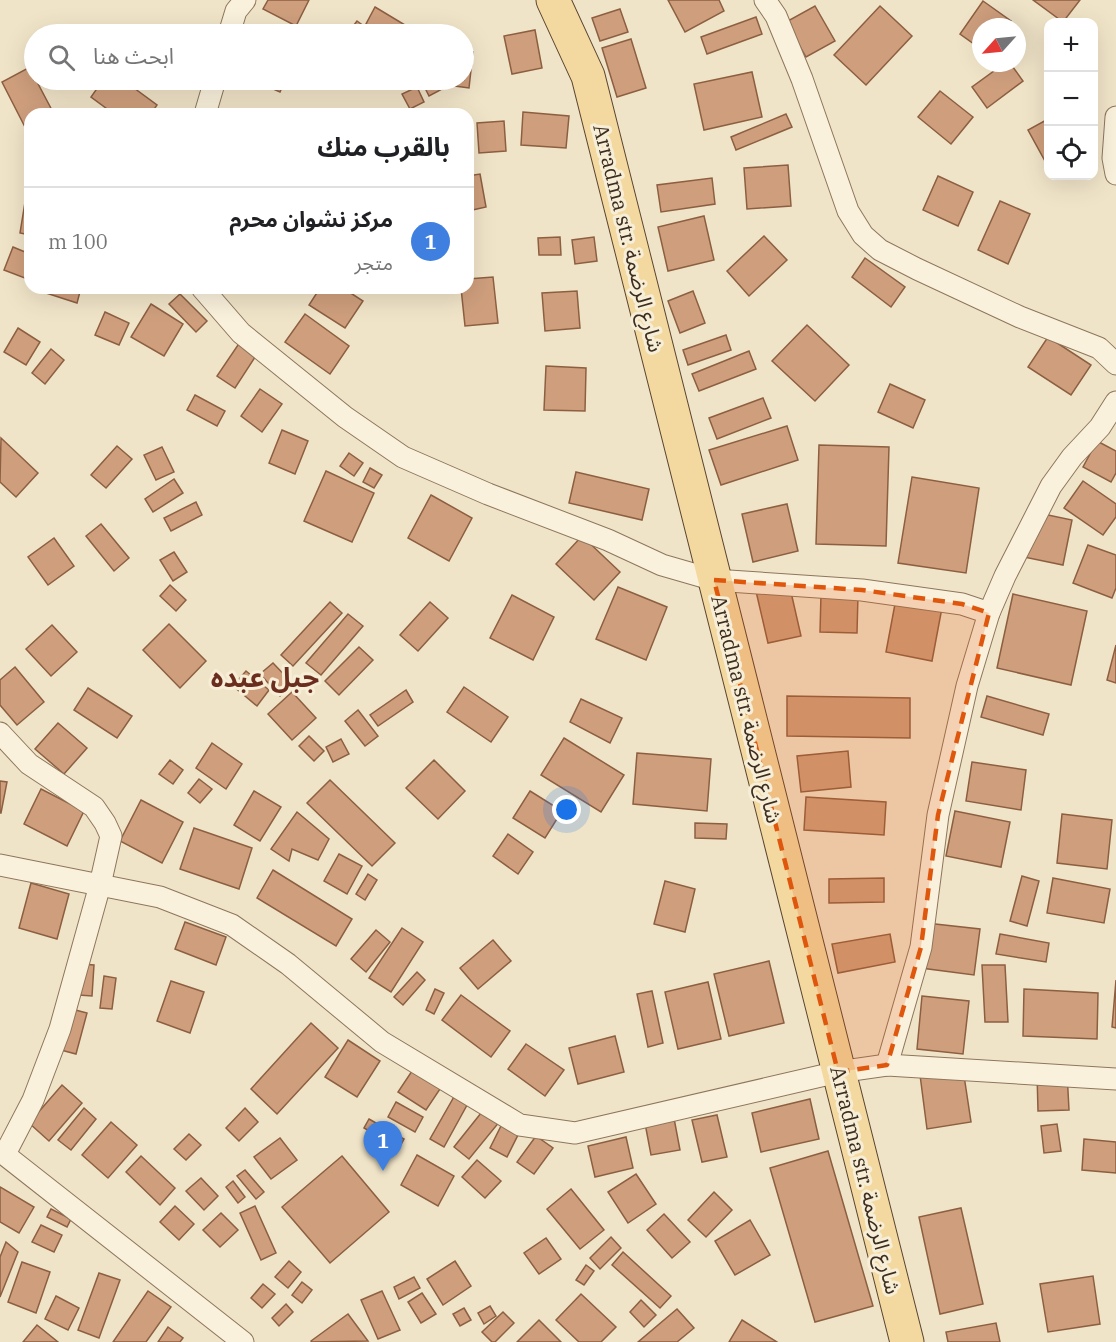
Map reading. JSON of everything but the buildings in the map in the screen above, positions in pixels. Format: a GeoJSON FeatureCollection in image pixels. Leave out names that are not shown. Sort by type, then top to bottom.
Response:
{"type":"FeatureCollection","features":[{"type":"Feature","properties":{"kind":"main road","name":"Arradma str. شارع الرضمة"},"geometry":{"type":"LineString","coordinates":[[553,0],[588,76],[907,1342]]}},
{"type":"Feature","properties":{"kind":"street"},"geometry":{"type":"LineString","coordinates":[[232,24],[236,11],[245,0]]}},
{"type":"Feature","properties":{"kind":"street"},"geometry":{"type":"LineString","coordinates":[[765,0],[776,16],[802,79],[848,211],[863,235],[880,250],[917,269],[1020,317],[1099,348],[1116,364]]}},
{"type":"Feature","properties":{"kind":"street"},"geometry":{"type":"LineString","coordinates":[[207,108],[212,90]]}},
{"type":"Feature","properties":{"kind":"street"},"geometry":{"type":"LineString","coordinates":[[1116,117],[1113,158],[1116,174]]}},
{"type":"Feature","properties":{"kind":"street"},"geometry":{"type":"LineString","coordinates":[[207,294],[241,333],[345,417],[403,457],[488,494],[608,540],[662,565],[714,580],[862,590],[962,604],[989,613]]}},
{"type":"Feature","properties":{"kind":"street"},"geometry":{"type":"LineString","coordinates":[[887,1065],[921,947],[938,815],[967,686],[989,613],[1005,576],[1051,486],[1072,457],[1100,427],[1116,402]]}},
{"type":"Feature","properties":{"kind":"street"},"geometry":{"type":"LineString","coordinates":[[0,733],[29,764],[94,807],[111,836],[100,885],[60,1029],[33,1100],[2,1152],[243,1342]]}},
{"type":"Feature","properties":{"kind":"street"},"geometry":{"type":"LineString","coordinates":[[0,865],[160,897],[232,925],[288,964],[382,1042],[519,1125],[575,1133],[838,1072],[887,1065],[1116,1079]]}},
{"type":"Feature","properties":{"kind":"highlighted area"},"geometry":{"type":"Polygon","coordinates":[[[714,580],[862,590],[962,604],[989,613],[938,815],[921,947],[887,1065],[838,1072],[714,580]]]}},
{"type":"Feature","properties":{"kind":"place","name":"مركز نشوان محرم"},"geometry":{"type":"Point","coordinates":[383,1171]}},
{"type":"Feature","properties":{"kind":"district","name":"جبل عبده"},"geometry":{"type":"Point","coordinates":[265,676]}}]}
